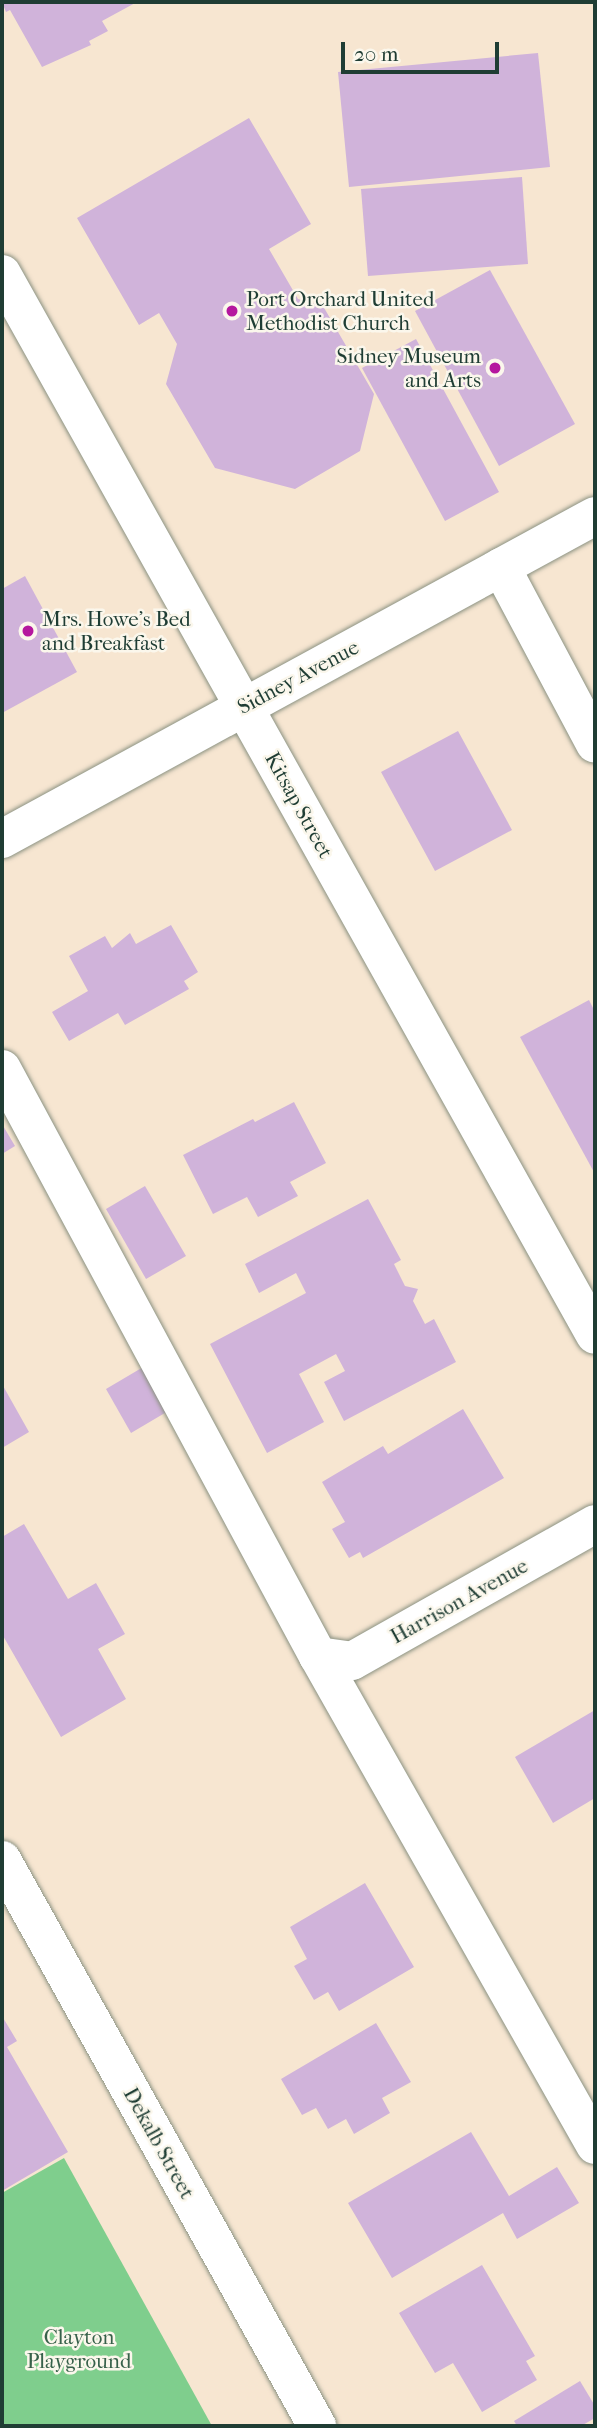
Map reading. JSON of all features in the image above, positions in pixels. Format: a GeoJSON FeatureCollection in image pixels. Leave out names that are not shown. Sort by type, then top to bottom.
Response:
{"type":"FeatureCollection","features":[{"type":"Feature","properties":{"kind":"street","name":"Kitsap Street"},"geometry":{"type":"LineString","coordinates":[[2,274],[595,1335]]}},
{"type":"Feature","properties":{"kind":"street","name":"Sidney Avenue"},"geometry":{"type":"LineString","coordinates":[[2,839],[501,567],[592,526]]}},
{"type":"Feature","properties":{"kind":"street"},"geometry":{"type":"LineString","coordinates":[[501,567],[595,744]]}},
{"type":"Feature","properties":{"kind":"street"},"geometry":{"type":"LineString","coordinates":[[2,1069],[318,1656],[595,2145]]}},
{"type":"Feature","properties":{"kind":"street","name":"Harrison Avenue"},"geometry":{"type":"LineString","coordinates":[[318,1656],[352,1661],[595,1524]]}},
{"type":"Feature","properties":{"kind":"street","name":"Dekalb Street"},"geometry":{"type":"LineString","coordinates":[[2,1860],[317,2426]]}},
{"type":"Feature","properties":{"kind":"green space","name":"Clayton Playground"},"geometry":{"type":"Polygon","coordinates":[[[64,2158],[212,2426],[2,2426],[2,2193],[64,2158]]]}},
{"type":"Feature","properties":{"kind":"building"},"geometry":{"type":"Polygon","coordinates":[[[2,2],[137,2],[102,21],[108,31],[89,41],[91,45],[42,67],[10,10],[6,12],[2,2]]]}},
{"type":"Feature","properties":{"kind":"building"},"geometry":{"type":"Polygon","coordinates":[[[538,53],[550,167],[349,187],[338,72],[538,53]]]}},
{"type":"Feature","properties":{"kind":"building"},"geometry":{"type":"Polygon","coordinates":[[[249,118],[311,224],[269,249],[298,299],[323,306],[374,394],[360,451],[295,489],[215,468],[166,384],[177,344],[159,313],[139,325],[77,218],[249,118]]]}},
{"type":"Feature","properties":{"kind":"building"},"geometry":{"type":"Polygon","coordinates":[[[522,177],[528,264],[368,276],[361,189],[522,177]]]}},
{"type":"Feature","properties":{"kind":"building","name":"Sidney Museum and Arts"},"geometry":{"type":"Polygon","coordinates":[[[490,270],[575,424],[499,466],[415,311],[490,270]]]}},
{"type":"Feature","properties":{"kind":"building"},"geometry":{"type":"Polygon","coordinates":[[[416,339],[499,492],[445,521],[362,368],[416,339]]]}},
{"type":"Feature","properties":{"kind":"building","name":"Mrs. Howe's Bed and Breakfast"},"geometry":{"type":"Polygon","coordinates":[[[25,576],[77,672],[2,713],[2,589],[25,576]]]}},
{"type":"Feature","properties":{"kind":"building"},"geometry":{"type":"Polygon","coordinates":[[[458,731],[512,830],[435,871],[381,772],[458,731]]]}},
{"type":"Feature","properties":{"kind":"building"},"geometry":{"type":"Polygon","coordinates":[[[171,925],[198,972],[184,981],[189,989],[125,1025],[118,1013],[69,1041],[52,1012],[88,991],[69,956],[105,936],[112,948],[130,933],[136,944],[171,925]]]}},
{"type":"Feature","properties":{"kind":"building"},"geometry":{"type":"Polygon","coordinates":[[[589,1000],[595,1012],[595,1174],[520,1037],[589,1000]]]}},
{"type":"Feature","properties":{"kind":"building"},"geometry":{"type":"Polygon","coordinates":[[[294,1102],[326,1163],[290,1182],[298,1196],[258,1217],[247,1197],[213,1214],[183,1155],[253,1119],[255,1122],[294,1102]]]}},
{"type":"Feature","properties":{"kind":"building"},"geometry":{"type":"Polygon","coordinates":[[[2,1124],[15,1146],[2,1154],[2,1124]]]}},
{"type":"Feature","properties":{"kind":"building"},"geometry":{"type":"Polygon","coordinates":[[[145,1186],[186,1256],[146,1279],[106,1209],[145,1186]]]}},
{"type":"Feature","properties":{"kind":"building"},"geometry":{"type":"Polygon","coordinates":[[[368,1199],[401,1260],[394,1264],[405,1286],[418,1289],[413,1301],[425,1324],[434,1319],[456,1362],[344,1421],[324,1382],[345,1371],[336,1354],[299,1374],[324,1422],[267,1453],[210,1344],[306,1293],[296,1273],[259,1293],[245,1264],[368,1199]]]}},
{"type":"Feature","properties":{"kind":"building"},"geometry":{"type":"Polygon","coordinates":[[[150,1363],[175,1407],[131,1433],[106,1389],[150,1363]]]}},
{"type":"Feature","properties":{"kind":"building"},"geometry":{"type":"Polygon","coordinates":[[[2,1384],[29,1432],[2,1448],[2,1384]]]}},
{"type":"Feature","properties":{"kind":"building"},"geometry":{"type":"Polygon","coordinates":[[[463,1409],[504,1478],[363,1558],[360,1552],[349,1558],[332,1529],[345,1522],[322,1482],[383,1446],[388,1454],[463,1409]]]}},
{"type":"Feature","properties":{"kind":"building"},"geometry":{"type":"Polygon","coordinates":[[[24,1524],[68,1599],[96,1583],[125,1634],[98,1649],[126,1699],[61,1737],[2,1634],[2,1537],[24,1524]]]}},
{"type":"Feature","properties":{"kind":"building"},"geometry":{"type":"Polygon","coordinates":[[[595,1710],[595,1798],[553,1823],[515,1757],[595,1710]]]}},
{"type":"Feature","properties":{"kind":"building"},"geometry":{"type":"Polygon","coordinates":[[[365,1883],[414,1967],[339,2011],[328,1992],[314,2000],[294,1966],[307,1959],[290,1927],[365,1883]]]}},
{"type":"Feature","properties":{"kind":"building"},"geometry":{"type":"Polygon","coordinates":[[[2,2016],[17,2041],[7,2047],[68,2152],[2,2191],[2,2016]]]}},
{"type":"Feature","properties":{"kind":"building"},"geometry":{"type":"Polygon","coordinates":[[[376,2023],[411,2082],[382,2098],[390,2113],[354,2134],[346,2119],[328,2129],[316,2108],[302,2115],[281,2079],[376,2023]]]}},
{"type":"Feature","properties":{"kind":"building"},"geometry":{"type":"Polygon","coordinates":[[[471,2132],[509,2196],[557,2167],[579,2203],[517,2239],[503,2213],[392,2278],[348,2203],[471,2132]]]}},
{"type":"Feature","properties":{"kind":"building"},"geometry":{"type":"Polygon","coordinates":[[[482,2265],[535,2356],[526,2361],[537,2380],[482,2412],[453,2363],[435,2373],[399,2313],[482,2265]]]}},
{"type":"Feature","properties":{"kind":"building"},"geometry":{"type":"Polygon","coordinates":[[[580,2381],[595,2406],[595,2418],[581,2426],[517,2426],[514,2421],[580,2381]]]}},
{"type":"Feature","properties":{"kind":"place","name":"Port Orchard United Methodist Church"},"geometry":{"type":"Point","coordinates":[232,311]}},
{"type":"Feature","properties":{"kind":"place","name":"Sidney Museum and Arts"},"geometry":{"type":"Point","coordinates":[495,368]}},
{"type":"Feature","properties":{"kind":"place","name":"Mrs. Howe's Bed and Breakfast"},"geometry":{"type":"Point","coordinates":[28,631]}}]}
